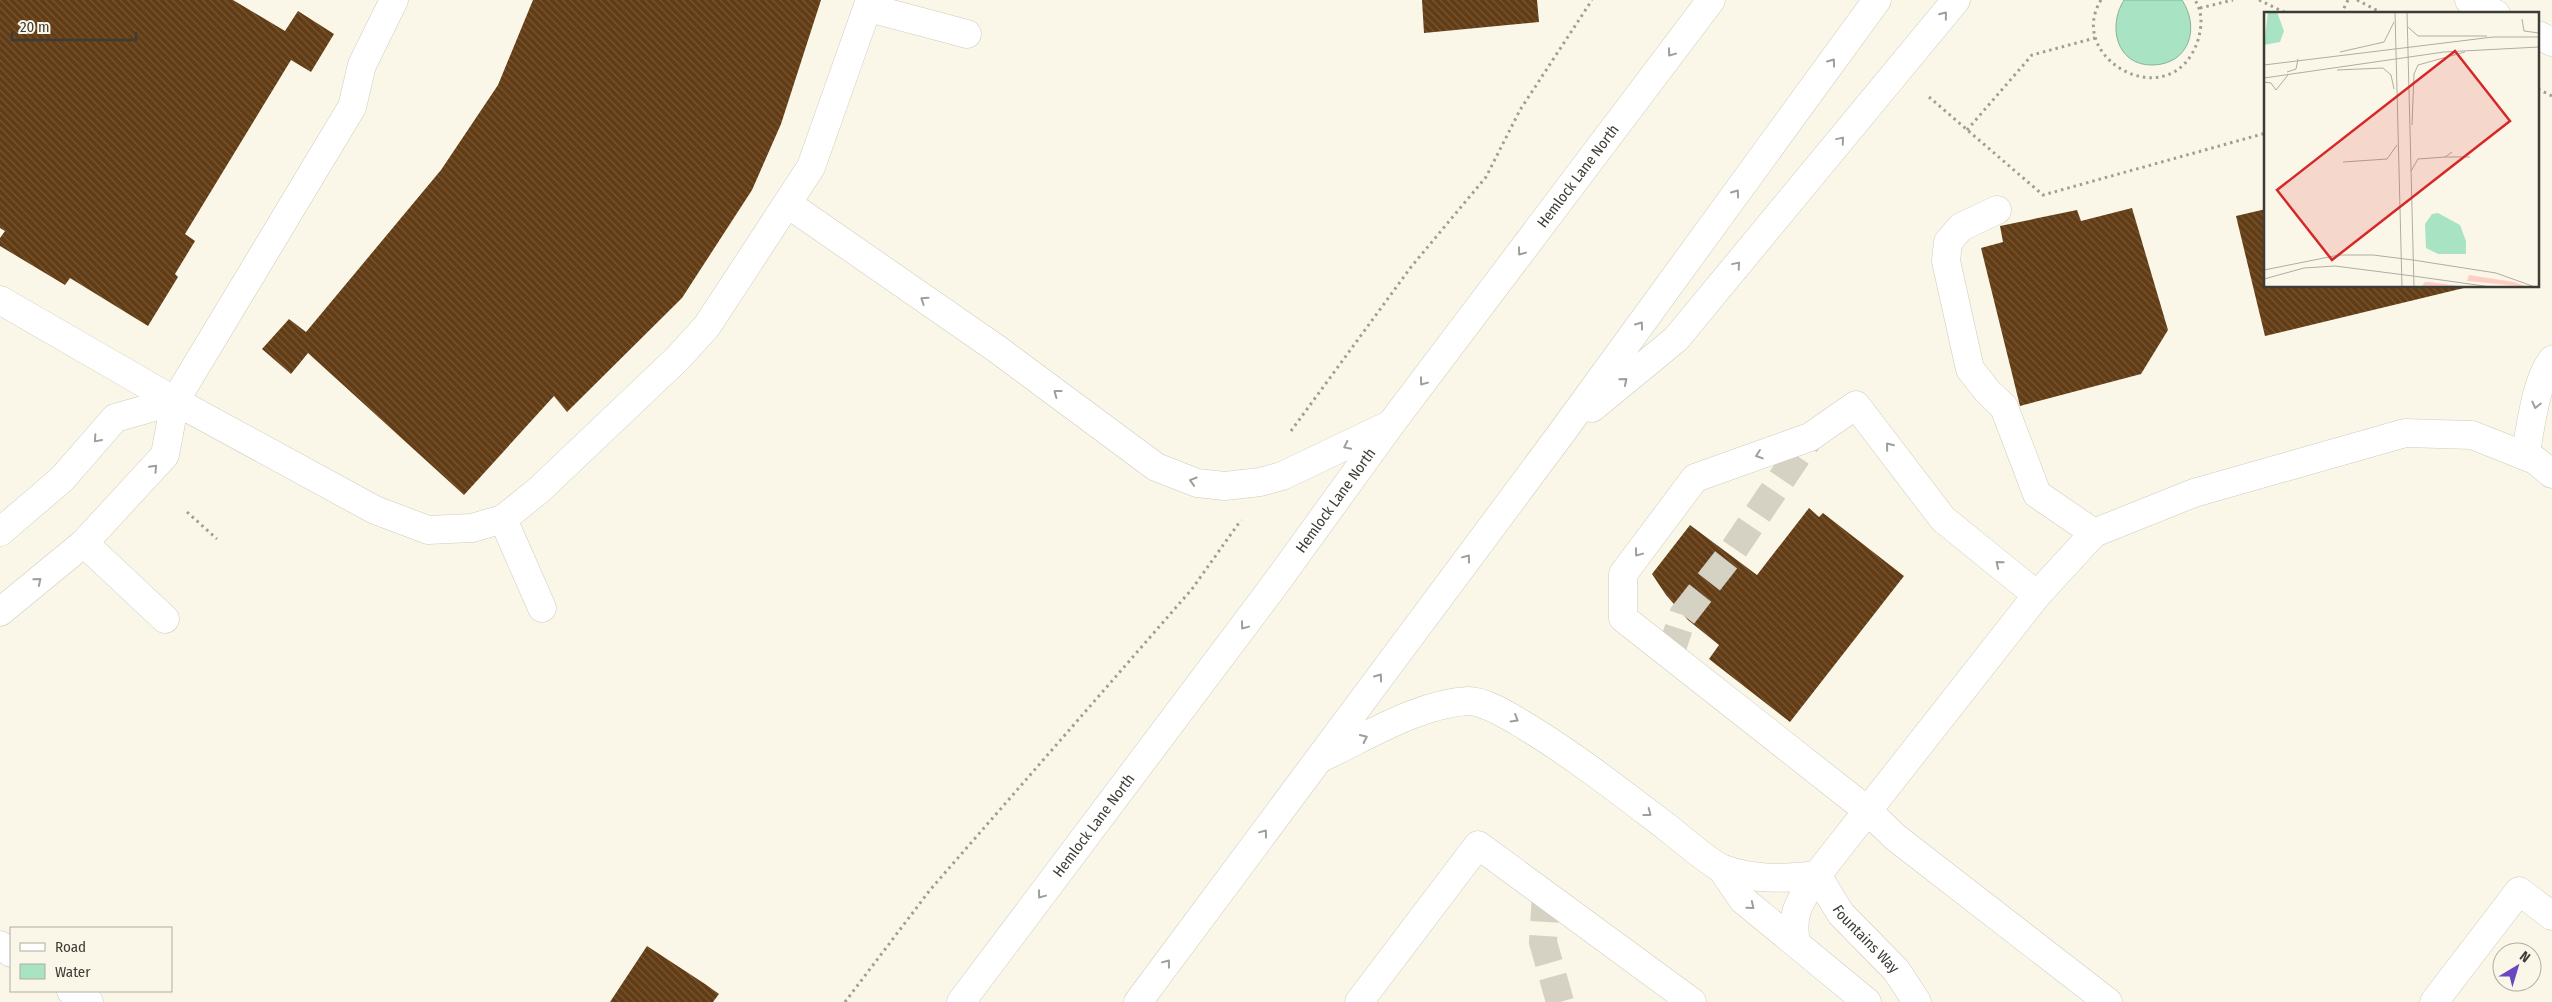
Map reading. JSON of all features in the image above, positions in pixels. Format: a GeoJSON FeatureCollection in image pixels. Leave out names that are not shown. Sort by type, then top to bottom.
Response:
{"type":"FeatureCollection","features":[{"type":"Feature","properties":{"kind":"main road"},"geometry":{"type":"LineString","coordinates":[[0,612],[84,543],[165,455],[175,401],[352,108],[362,65],[394,0]]}},
{"type":"Feature","properties":{"kind":"main road","name":"Hemlock Lane North"},"geometry":{"type":"LineString","coordinates":[[961,1002],[1274,587],[1391,424],[1699,11],[1711,0]]}},
{"type":"Feature","properties":{"kind":"main road"},"geometry":{"type":"LineString","coordinates":[[1138,1002],[1560,434],[1877,0]]}},
{"type":"Feature","properties":{"kind":"main road"},"geometry":{"type":"LineString","coordinates":[[1560,434],[1676,339],[1956,0]]}},
{"type":"Feature","properties":{"kind":"main road"},"geometry":{"type":"LineString","coordinates":[[2469,0],[2492,12]]}},
{"type":"Feature","properties":{"kind":"main road"},"geometry":{"type":"LineString","coordinates":[[0,300],[175,401],[375,510],[428,530],[472,528],[503,519],[539,490],[678,358],[707,326],[811,167],[869,4],[967,34]]}},
{"type":"Feature","properties":{"kind":"main road"},"geometry":{"type":"LineString","coordinates":[[2540,36],[2552,42]]}},
{"type":"Feature","properties":{"kind":"main road"},"geometry":{"type":"LineString","coordinates":[[788,204],[997,348],[1156,467],[1196,483],[1225,486],[1260,482],[1282,476],[1391,424]]}},
{"type":"Feature","properties":{"kind":"main road"},"geometry":{"type":"LineString","coordinates":[[1997,210],[1961,227],[1948,242],[1946,261],[1970,369],[1988,392],[2004,407],[2037,494],[2094,533]]}},
{"type":"Feature","properties":{"kind":"main road"},"geometry":{"type":"LineString","coordinates":[[2525,456],[2541,384],[2546,368],[2552,360]]}},
{"type":"Feature","properties":{"kind":"main road"},"geometry":{"type":"LineString","coordinates":[[0,532],[62,479],[115,418],[175,401]]}},
{"type":"Feature","properties":{"kind":"main road"},"geometry":{"type":"LineString","coordinates":[[2037,595],[1944,519],[1856,405],[1810,437],[1695,478],[1623,574],[1623,618],[1868,811],[1895,838],[2108,1002]]}},
{"type":"Feature","properties":{"kind":"main road"},"geometry":{"type":"LineString","coordinates":[[1796,942],[1793,925],[1795,910],[1817,875],[2037,595],[2094,533],[2194,493],[2405,433],[2472,436],[2535,460],[2552,474]]}},
{"type":"Feature","properties":{"kind":"main road"},"geometry":{"type":"LineString","coordinates":[[503,519],[542,608]]}},
{"type":"Feature","properties":{"kind":"main road"},"geometry":{"type":"LineString","coordinates":[[84,543],[165,619]]}},
{"type":"Feature","properties":{"kind":"main road"},"geometry":{"type":"LineString","coordinates":[[1319,759],[1419,711],[1441,704],[1476,702],[1503,713],[1537,733],[1595,773],[1721,868],[1743,900],[1867,1002]]}},
{"type":"Feature","properties":{"kind":"main road"},"geometry":{"type":"LineString","coordinates":[[1359,1002],[1478,845],[1692,1002]]}},
{"type":"Feature","properties":{"kind":"main road"},"geometry":{"type":"LineString","coordinates":[[1721,868],[1751,876],[1780,879],[1817,875]]}},
{"type":"Feature","properties":{"kind":"main road","name":"Fountains Way"},"geometry":{"type":"LineString","coordinates":[[1817,875],[1841,914],[1896,970],[1917,1002]]}},
{"type":"Feature","properties":{"kind":"main road"},"geometry":{"type":"LineString","coordinates":[[2434,1002],[2519,891],[2552,916]]}},
{"type":"Feature","properties":{"kind":"main road"},"geometry":{"type":"LineString","coordinates":[[73,992],[88,1002]]}},
{"type":"Feature","properties":{"kind":"path"},"geometry":{"type":"LineString","coordinates":[[1290,432],[1411,267],[1486,177],[1520,110],[1592,0]]}},
{"type":"Feature","properties":{"kind":"path"},"geometry":{"type":"LineString","coordinates":[[2101,0],[2096,8],[2093,32],[2110,61],[2132,76],[2158,79],[2180,67],[2195,49],[2201,29],[2200,8],[2195,0]]}},
{"type":"Feature","properties":{"kind":"path"},"geometry":{"type":"LineString","coordinates":[[2200,8],[2233,0]]}},
{"type":"Feature","properties":{"kind":"path"},"geometry":{"type":"LineString","coordinates":[[2259,0],[2284,12]]}},
{"type":"Feature","properties":{"kind":"path"},"geometry":{"type":"LineString","coordinates":[[2342,12],[2348,0]]}},
{"type":"Feature","properties":{"kind":"path"},"geometry":{"type":"LineString","coordinates":[[2356,0],[2380,12]]}},
{"type":"Feature","properties":{"kind":"path"},"geometry":{"type":"LineString","coordinates":[[1967,130],[2032,55],[2095,38]]}},
{"type":"Feature","properties":{"kind":"path"},"geometry":{"type":"LineString","coordinates":[[2540,90],[2552,96]]}},
{"type":"Feature","properties":{"kind":"path"},"geometry":{"type":"LineString","coordinates":[[1929,97],[2043,195],[2264,134]]}},
{"type":"Feature","properties":{"kind":"path"},"geometry":{"type":"LineString","coordinates":[[187,512],[217,539]]}},
{"type":"Feature","properties":{"kind":"path"},"geometry":{"type":"LineString","coordinates":[[845,1002],[930,890],[1192,588],[1244,514]]}},
{"type":"Feature","properties":{"kind":"water"},"geometry":{"type":"Polygon","coordinates":[[[2124,0],[2182,0],[2190,21],[2188,42],[2183,51],[2176,58],[2166,63],[2153,65],[2141,64],[2131,59],[2124,52],[2116,33],[2116,22],[2124,0]]]}},
{"type":"Feature","properties":{"kind":"building"},"geometry":{"type":"Polygon","coordinates":[[[0,0],[233,0],[285,31],[298,11],[334,34],[311,72],[291,60],[185,234],[195,241],[175,274],[178,277],[148,326],[70,278],[65,285],[0,246],[0,238],[5,231],[0,228],[0,0]]]}},
{"type":"Feature","properties":{"kind":"building"},"geometry":{"type":"Polygon","coordinates":[[[533,0],[821,0],[781,124],[752,190],[682,298],[567,412],[554,396],[464,495],[308,353],[291,374],[262,349],[289,319],[306,332],[441,170],[498,85],[533,0]]]}},
{"type":"Feature","properties":{"kind":"building"},"geometry":{"type":"Polygon","coordinates":[[[1422,0],[1537,0],[1539,22],[1424,33],[1422,0]]]}},
{"type":"Feature","properties":{"kind":"building"},"geometry":{"type":"Polygon","coordinates":[[[2132,208],[2168,330],[2141,374],[2020,406],[1981,248],[2003,242],[2000,226],[2077,210],[2081,221],[2132,208]]]}},
{"type":"Feature","properties":{"kind":"building"},"geometry":{"type":"Polygon","coordinates":[[[2264,209],[2264,288],[2464,288],[2265,336],[2236,216],[2264,209]]]}},
{"type":"Feature","properties":{"kind":"building"},"geometry":{"type":"Polygon","coordinates":[[[1809,508],[1819,517],[1823,513],[1904,576],[1790,722],[1709,659],[1719,645],[1688,620],[1666,595],[1652,574],[1690,525],[1757,575],[1809,508]]]}},
{"type":"Feature","properties":{"kind":"building"},"geometry":{"type":"Polygon","coordinates":[[[647,946],[719,994],[713,1002],[610,1002],[647,946]]]}},
{"type":"Feature","properties":{"kind":"tunnel"},"geometry":{"type":"LineString","coordinates":[[1670,655],[1683,615],[1730,555],[1810,437]]}},
{"type":"Feature","properties":{"kind":"tunnel"},"geometry":{"type":"LineString","coordinates":[[1546,894],[1543,942],[1560,1002]]}}]}
